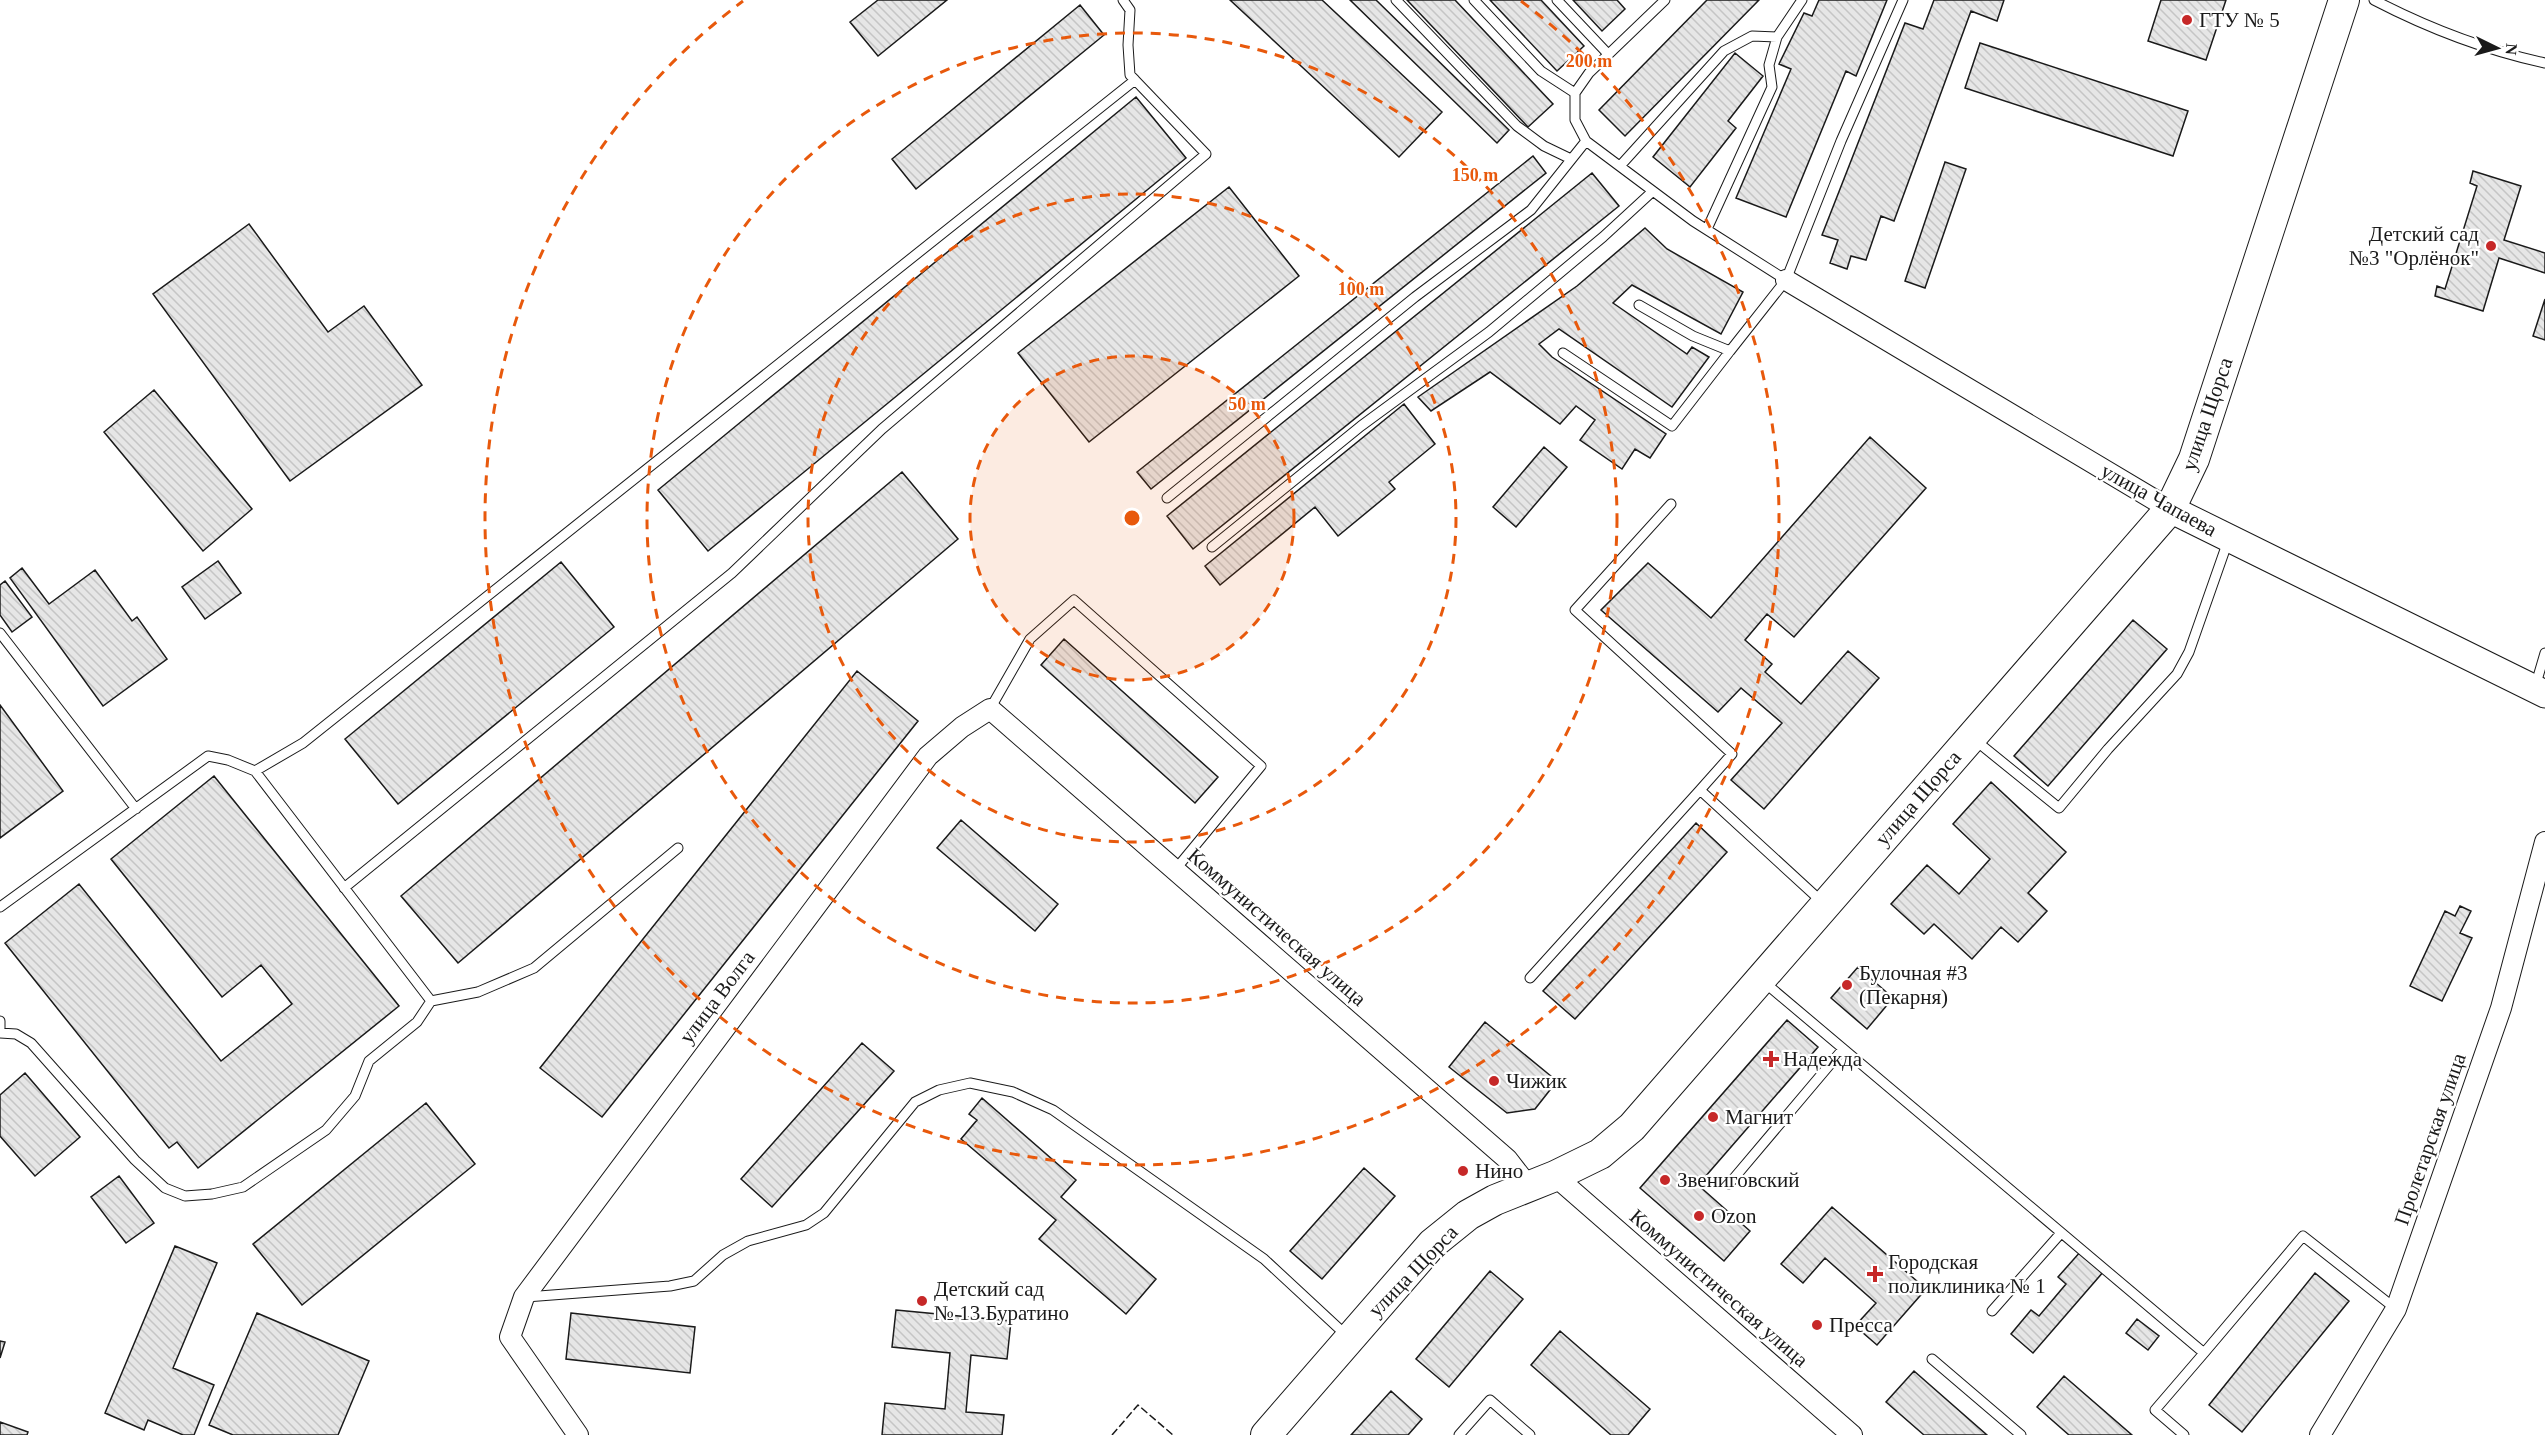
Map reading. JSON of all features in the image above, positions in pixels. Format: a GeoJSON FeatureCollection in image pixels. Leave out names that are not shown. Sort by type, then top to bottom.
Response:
{"type":"FeatureCollection","features":[{"type":"Feature","properties":{"kind":"main road","name":"улица Щорса"},"geometry":{"type":"LineString","coordinates":[[1266,1435],[1432,1244],[1450,1228],[1468,1215],[1600,1154],[1632,1127],[2170,509],[2194,459],[2344,0]]}},
{"type":"Feature","properties":{"kind":"main road","name":"улица Чапаева"},"geometry":{"type":"LineString","coordinates":[[2170,509],[2540,692]]}},
{"type":"Feature","properties":{"kind":"street","name":"улица Чапаева"},"geometry":{"type":"LineString","coordinates":[[1786,280],[2170,509]]}},
{"type":"Feature","properties":{"kind":"street","name":"Коммунистическая улица"},"geometry":{"type":"LineString","coordinates":[[990,709],[1508,1159],[1541,1181],[1852,1435]]}},
{"type":"Feature","properties":{"kind":"street","name":"улица Волга"},"geometry":{"type":"LineString","coordinates":[[578,1435],[510,1337],[524,1297],[928,756],[962,727],[990,709]]}},
{"type":"Feature","properties":{"kind":"street","name":"Пролетарская улица"},"geometry":{"type":"LineString","coordinates":[[2320,1435],[2396,1309],[2501,1008],[2545,842]]}},
{"type":"Feature","properties":{"kind":"lane"},"geometry":{"type":"LineString","coordinates":[[344,888],[732,573],[882,429],[1206,154],[1130,75],[1128,45],[1130,10],[1123,0]]}},
{"type":"Feature","properties":{"kind":"lane"},"geometry":{"type":"LineString","coordinates":[[1396,0],[1517,126],[1544,146],[1571,159]]}},
{"type":"Feature","properties":{"kind":"lane"},"geometry":{"type":"LineString","coordinates":[[1474,0],[1541,71],[1575,93]]}},
{"type":"Feature","properties":{"kind":"lane"},"geometry":{"type":"LineString","coordinates":[[1557,0],[1608,54]]}},
{"type":"Feature","properties":{"kind":"lane"},"geometry":{"type":"LineString","coordinates":[[1664,0],[1589,73],[1575,93],[1575,120],[1586,141],[1707,229],[1786,280]]}},
{"type":"Feature","properties":{"kind":"lane"},"geometry":{"type":"LineString","coordinates":[[1707,229],[1772,87],[1769,64],[1777,37],[1802,0]]}},
{"type":"Feature","properties":{"kind":"lane"},"geometry":{"type":"LineString","coordinates":[[1563,353],[1672,426],[1786,280],[1841,141],[1903,0]]}},
{"type":"Feature","properties":{"kind":"lane"},"geometry":{"type":"LineString","coordinates":[[2374,0],[2412,20],[2453,36],[2545,63]]}},
{"type":"Feature","properties":{"kind":"lane"},"geometry":{"type":"LineString","coordinates":[[1620,166],[1724,51],[1752,36],[1777,37]]}},
{"type":"Feature","properties":{"kind":"lane"},"geometry":{"type":"LineString","coordinates":[[255,771],[312,735],[1135,80]]}},
{"type":"Feature","properties":{"kind":"lane"},"geometry":{"type":"LineString","coordinates":[[1167,498],[1416,297],[1531,210],[1586,141]]}},
{"type":"Feature","properties":{"kind":"lane"},"geometry":{"type":"LineString","coordinates":[[1212,547],[1361,426],[1489,332],[1603,237],[1653,191]]}},
{"type":"Feature","properties":{"kind":"lane"},"geometry":{"type":"LineString","coordinates":[[1639,305],[1693,336],[1730,351]]}},
{"type":"Feature","properties":{"kind":"lane"},"geometry":{"type":"LineString","coordinates":[[1530,978],[1732,754],[1575,610],[1671,504]]}},
{"type":"Feature","properties":{"kind":"lane"},"geometry":{"type":"LineString","coordinates":[[1971,737],[2059,808],[2177,674],[2188,652],[2229,539]]}},
{"type":"Feature","properties":{"kind":"lane"},"geometry":{"type":"LineString","coordinates":[[990,709],[1030,639],[1074,600],[1261,766],[1175,870]]}},
{"type":"Feature","properties":{"kind":"lane"},"geometry":{"type":"LineString","coordinates":[[0,633],[136,809]]}},
{"type":"Feature","properties":{"kind":"lane"},"geometry":{"type":"LineString","coordinates":[[2540,692],[2545,653]]}},
{"type":"Feature","properties":{"kind":"lane"},"geometry":{"type":"LineString","coordinates":[[0,907],[208,756],[228,760],[255,771],[431,1001]]}},
{"type":"Feature","properties":{"kind":"lane"},"geometry":{"type":"LineString","coordinates":[[1700,790],[1826,905]]}},
{"type":"Feature","properties":{"kind":"lane"},"geometry":{"type":"LineString","coordinates":[[0,1022],[0,1031],[16,1034],[32,1043],[135,1160],[165,1188],[185,1196],[212,1194],[243,1187],[326,1130],[355,1096],[369,1061],[417,1022],[431,1001],[478,992],[534,968],[678,848]]}},
{"type":"Feature","properties":{"kind":"lane"},"geometry":{"type":"LineString","coordinates":[[1761,979],[2204,1353]]}},
{"type":"Feature","properties":{"kind":"lane"},"geometry":{"type":"LineString","coordinates":[[1729,1184],[1843,1048]]}},
{"type":"Feature","properties":{"kind":"lane"},"geometry":{"type":"LineString","coordinates":[[524,1297],[670,1286],[694,1281],[723,1255],[748,1241],[806,1225],[824,1213],[915,1102],[939,1090],[970,1083],[1013,1092],[1053,1110],[1264,1259],[1350,1339]]}},
{"type":"Feature","properties":{"kind":"lane"},"geometry":{"type":"LineString","coordinates":[[1992,1311],[2061,1233]]}},
{"type":"Feature","properties":{"kind":"lane"},"geometry":{"type":"LineString","coordinates":[[2184,1435],[2155,1410],[2303,1236],[2396,1309]]}},
{"type":"Feature","properties":{"kind":"lane"},"geometry":{"type":"LineString","coordinates":[[1932,1359],[2021,1435]]}},
{"type":"Feature","properties":{"kind":"lane"},"geometry":{"type":"LineString","coordinates":[[1459,1435],[1490,1400],[1530,1435]]}},
{"type":"Feature","properties":{"kind":"building"},"geometry":{"type":"Polygon","coordinates":[[[878,0],[947,0],[878,56],[850,22],[878,0]]]}},
{"type":"Feature","properties":{"kind":"building"},"geometry":{"type":"Polygon","coordinates":[[[1230,0],[1322,0],[1442,112],[1399,157],[1230,0]]]}},
{"type":"Feature","properties":{"kind":"building"},"geometry":{"type":"Polygon","coordinates":[[[1350,0],[1376,0],[1509,130],[1497,143],[1350,0]]]}},
{"type":"Feature","properties":{"kind":"building"},"geometry":{"type":"Polygon","coordinates":[[[1407,0],[1455,0],[1553,104],[1528,127],[1407,0]]]}},
{"type":"Feature","properties":{"kind":"building"},"geometry":{"type":"Polygon","coordinates":[[[1490,0],[1541,0],[1584,46],[1557,71],[1490,0]]]}},
{"type":"Feature","properties":{"kind":"building"},"geometry":{"type":"Polygon","coordinates":[[[1573,0],[1617,0],[1625,9],[1602,31],[1573,0]]]}},
{"type":"Feature","properties":{"kind":"building"},"geometry":{"type":"Polygon","coordinates":[[[1707,0],[1759,0],[1625,136],[1599,110],[1707,0]]]}},
{"type":"Feature","properties":{"kind":"building"},"geometry":{"type":"Polygon","coordinates":[[[1819,0],[1887,0],[1856,76],[1846,71],[1786,217],[1736,198],[1791,69],[1779,64],[1804,13],[1812,16],[1819,0]]]}},
{"type":"Feature","properties":{"kind":"building"},"geometry":{"type":"Polygon","coordinates":[[[1934,0],[2004,0],[1997,21],[1971,11],[1894,221],[1881,216],[1866,260],[1851,256],[1847,269],[1830,263],[1838,240],[1822,235],[1905,23],[1923,29],[1934,0]]]}},
{"type":"Feature","properties":{"kind":"building","name":"ГТУ № 5"},"geometry":{"type":"Polygon","coordinates":[[[2161,0],[2226,0],[2206,60],[2148,41],[2161,0]]]}},
{"type":"Feature","properties":{"kind":"building"},"geometry":{"type":"Polygon","coordinates":[[[1080,5],[1104,35],[916,189],[892,159],[1080,5]]]}},
{"type":"Feature","properties":{"kind":"building"},"geometry":{"type":"Polygon","coordinates":[[[1980,43],[2188,111],[2173,156],[1965,88],[1980,43]]]}},
{"type":"Feature","properties":{"kind":"building"},"geometry":{"type":"Polygon","coordinates":[[[1735,53],[1763,76],[1728,121],[1736,128],[1690,187],[1653,157],[1735,53]]]}},
{"type":"Feature","properties":{"kind":"building"},"geometry":{"type":"Polygon","coordinates":[[[1136,97],[1186,158],[708,551],[658,490],[1136,97]]]}},
{"type":"Feature","properties":{"kind":"building"},"geometry":{"type":"Polygon","coordinates":[[[1533,156],[1546,173],[1151,489],[1137,472],[1533,156]]]}},
{"type":"Feature","properties":{"kind":"building"},"geometry":{"type":"Polygon","coordinates":[[[1945,162],[1966,169],[1925,288],[1905,281],[1945,162]]]}},
{"type":"Feature","properties":{"kind":"building","name":"Детский сад №3 \"Орлёнок\""},"geometry":{"type":"Polygon","coordinates":[[[2473,171],[2521,186],[2504,240],[2545,253],[2545,273],[2499,258],[2483,311],[2435,296],[2437,286],[2445,289],[2477,186],[2470,183],[2473,171]]]}},
{"type":"Feature","properties":{"kind":"building"},"geometry":{"type":"Polygon","coordinates":[[[1592,173],[1619,206],[1193,549],[1167,516],[1592,173]]]}},
{"type":"Feature","properties":{"kind":"building"},"geometry":{"type":"Polygon","coordinates":[[[1229,187],[1299,276],[1089,442],[1018,353],[1229,187]]]}},
{"type":"Feature","properties":{"kind":"building"},"geometry":{"type":"Polygon","coordinates":[[[249,224],[328,332],[364,306],[422,385],[290,481],[153,294],[249,224]]]}},
{"type":"Feature","properties":{"kind":"building"},"geometry":{"type":"Polygon","coordinates":[[[1645,228],[1667,249],[1743,292],[1721,334],[1632,285],[1613,303],[1687,354],[1692,347],[1709,357],[1672,407],[1559,329],[1539,344],[1552,357],[1666,434],[1650,458],[1635,449],[1622,469],[1580,440],[1595,420],[1576,406],[1560,424],[1490,372],[1431,411],[1418,397],[1577,286],[1645,228]]]}},
{"type":"Feature","properties":{"kind":"building"},"geometry":{"type":"Polygon","coordinates":[[[2545,299],[2545,340],[2533,336],[2545,299]]]}},
{"type":"Feature","properties":{"kind":"building"},"geometry":{"type":"Polygon","coordinates":[[[154,390],[252,509],[203,551],[104,432],[154,390]]]}},
{"type":"Feature","properties":{"kind":"building"},"geometry":{"type":"Polygon","coordinates":[[[1404,404],[1435,444],[1389,482],[1395,489],[1338,536],[1315,507],[1220,585],[1205,566],[1404,404]]]}},
{"type":"Feature","properties":{"kind":"building"},"geometry":{"type":"Polygon","coordinates":[[[1870,437],[1926,488],[1794,637],[1767,614],[1745,640],[1772,664],[1765,672],[1801,704],[1848,651],[1879,678],[1764,809],[1731,780],[1782,723],[1741,688],[1718,712],[1601,610],[1648,563],[1711,618],[1870,437]]]}},
{"type":"Feature","properties":{"kind":"building"},"geometry":{"type":"Polygon","coordinates":[[[1544,447],[1567,467],[1516,527],[1493,507],[1544,447]]]}},
{"type":"Feature","properties":{"kind":"building"},"geometry":{"type":"Polygon","coordinates":[[[902,472],[958,539],[458,963],[401,896],[902,472]]]}},
{"type":"Feature","properties":{"kind":"building"},"geometry":{"type":"Polygon","coordinates":[[[218,561],[241,593],[205,619],[182,587],[218,561]]]}},
{"type":"Feature","properties":{"kind":"building"},"geometry":{"type":"Polygon","coordinates":[[[561,562],[614,627],[398,804],[345,739],[561,562]]]}},
{"type":"Feature","properties":{"kind":"building"},"geometry":{"type":"Polygon","coordinates":[[[22,568],[49,604],[95,570],[132,621],[137,617],[167,659],[103,706],[10,578],[22,568]]]}},
{"type":"Feature","properties":{"kind":"building"},"geometry":{"type":"Polygon","coordinates":[[[5,581],[32,617],[12,632],[0,615],[0,585],[5,581]]]}},
{"type":"Feature","properties":{"kind":"building"},"geometry":{"type":"Polygon","coordinates":[[[2133,620],[2167,649],[2048,786],[2014,756],[2133,620]]]}},
{"type":"Feature","properties":{"kind":"building"},"geometry":{"type":"Polygon","coordinates":[[[1064,639],[1218,777],[1195,803],[1041,665],[1064,639]]]}},
{"type":"Feature","properties":{"kind":"building"},"geometry":{"type":"Polygon","coordinates":[[[857,671],[918,721],[602,1117],[540,1068],[857,671]]]}},
{"type":"Feature","properties":{"kind":"building"},"geometry":{"type":"Polygon","coordinates":[[[0,705],[63,791],[0,838],[0,705]]]}},
{"type":"Feature","properties":{"kind":"building"},"geometry":{"type":"Polygon","coordinates":[[[214,776],[399,1006],[198,1168],[177,1142],[169,1148],[5,943],[79,884],[221,1061],[292,1004],[261,965],[222,997],[111,859],[214,776]]]}},
{"type":"Feature","properties":{"kind":"building"},"geometry":{"type":"Polygon","coordinates":[[[1991,782],[2066,852],[2028,893],[2047,911],[2018,942],[2001,927],[1972,959],[1934,924],[1924,934],[1891,904],[1927,865],[1959,894],[1990,859],[1953,824],[1991,782]]]}},
{"type":"Feature","properties":{"kind":"building"},"geometry":{"type":"Polygon","coordinates":[[[961,820],[1058,904],[1035,931],[937,848],[961,820]]]}},
{"type":"Feature","properties":{"kind":"building"},"geometry":{"type":"Polygon","coordinates":[[[1696,823],[1727,852],[1575,1019],[1543,991],[1696,823]]]}},
{"type":"Feature","properties":{"kind":"building"},"geometry":{"type":"Polygon","coordinates":[[[2460,906],[2471,911],[2460,933],[2472,938],[2442,1001],[2410,986],[2445,911],[2455,916],[2460,906]]]}},
{"type":"Feature","properties":{"kind":"building"},"geometry":{"type":"Polygon","coordinates":[[[1858,967],[1893,998],[1867,1029],[1831,998],[1858,967]]]}},
{"type":"Feature","properties":{"kind":"building"},"geometry":{"type":"Polygon","coordinates":[[[1787,1020],[1818,1047],[1698,1185],[1750,1231],[1724,1261],[1640,1188],[1787,1020]]]}},
{"type":"Feature","properties":{"kind":"building"},"geometry":{"type":"Polygon","coordinates":[[[1485,1022],[1557,1081],[1535,1109],[1507,1113],[1449,1067],[1485,1022]]]}},
{"type":"Feature","properties":{"kind":"building"},"geometry":{"type":"Polygon","coordinates":[[[862,1043],[894,1071],[772,1207],[741,1179],[862,1043]]]}},
{"type":"Feature","properties":{"kind":"building"},"geometry":{"type":"Polygon","coordinates":[[[25,1073],[80,1137],[35,1176],[0,1136],[0,1095],[25,1073]]]}},
{"type":"Feature","properties":{"kind":"building"},"geometry":{"type":"Polygon","coordinates":[[[982,1098],[1076,1180],[1061,1197],[1156,1279],[1126,1314],[1039,1239],[1056,1220],[961,1139],[977,1120],[969,1114],[982,1098]]]}},
{"type":"Feature","properties":{"kind":"building"},"geometry":{"type":"Polygon","coordinates":[[[426,1103],[475,1164],[302,1305],[253,1244],[426,1103]]]}},
{"type":"Feature","properties":{"kind":"building"},"geometry":{"type":"Polygon","coordinates":[[[1364,1168],[1395,1196],[1322,1279],[1290,1251],[1364,1168]]]}},
{"type":"Feature","properties":{"kind":"building"},"geometry":{"type":"Polygon","coordinates":[[[119,1176],[154,1223],[126,1243],[91,1197],[119,1176]]]}},
{"type":"Feature","properties":{"kind":"building","name":"Городская поликлиника № 1"},"geometry":{"type":"Polygon","coordinates":[[[1832,1207],[1926,1289],[1877,1345],[1855,1326],[1876,1303],[1825,1258],[1803,1283],[1781,1264],[1832,1207]]]}},
{"type":"Feature","properties":{"kind":"building"},"geometry":{"type":"Polygon","coordinates":[[[175,1246],[217,1263],[173,1368],[214,1385],[194,1435],[183,1435],[148,1420],[144,1430],[105,1413],[175,1246]]]}},
{"type":"Feature","properties":{"kind":"building"},"geometry":{"type":"Polygon","coordinates":[[[2081,1251],[2104,1271],[2033,1353],[2011,1334],[2031,1310],[2039,1316],[2066,1284],[2058,1277],[2081,1251]]]}},
{"type":"Feature","properties":{"kind":"building"},"geometry":{"type":"Polygon","coordinates":[[[1490,1271],[1523,1299],[1449,1387],[1416,1359],[1490,1271]]]}},
{"type":"Feature","properties":{"kind":"building"},"geometry":{"type":"Polygon","coordinates":[[[2315,1273],[2349,1301],[2242,1432],[2209,1405],[2315,1273]]]}},
{"type":"Feature","properties":{"kind":"building"},"geometry":{"type":"Polygon","coordinates":[[[896,1310],[1011,1321],[1007,1359],[971,1355],[966,1412],[1004,1415],[1002,1435],[882,1435],[885,1403],[945,1409],[950,1353],[892,1347],[896,1310]]]}},
{"type":"Feature","properties":{"kind":"building"},"geometry":{"type":"Polygon","coordinates":[[[257,1313],[369,1361],[338,1435],[233,1435],[209,1425],[257,1313]]]}},
{"type":"Feature","properties":{"kind":"building"},"geometry":{"type":"Polygon","coordinates":[[[571,1313],[695,1327],[690,1373],[566,1359],[571,1313]]]}},
{"type":"Feature","properties":{"kind":"building"},"geometry":{"type":"Polygon","coordinates":[[[2137,1319],[2159,1336],[2148,1350],[2126,1333],[2137,1319]]]}},
{"type":"Feature","properties":{"kind":"building"},"geometry":{"type":"Polygon","coordinates":[[[1560,1331],[1650,1409],[1628,1435],[1611,1435],[1531,1365],[1560,1331]]]}},
{"type":"Feature","properties":{"kind":"building"},"geometry":{"type":"Polygon","coordinates":[[[0,1341],[5,1342],[0,1358],[0,1341]]]}},
{"type":"Feature","properties":{"kind":"building"},"geometry":{"type":"Polygon","coordinates":[[[1914,1371],[1987,1435],[1924,1435],[1886,1402],[1914,1371]]]}},
{"type":"Feature","properties":{"kind":"building"},"geometry":{"type":"Polygon","coordinates":[[[2064,1376],[2132,1435],[2069,1435],[2037,1407],[2064,1376]]]}},
{"type":"Feature","properties":{"kind":"building"},"geometry":{"type":"Polygon","coordinates":[[[1391,1391],[1422,1419],[1408,1435],[1351,1435],[1391,1391]]]}},
{"type":"Feature","properties":{"kind":"building"},"geometry":{"type":"Polygon","coordinates":[[[0,1422],[28,1432],[27,1435],[0,1435],[0,1422]]]}},
{"type":"Feature","properties":{"kind":"fence"},"geometry":{"type":"LineString","coordinates":[[1112,1435],[1138,1405],[1173,1435]]}},
{"type":"Feature","properties":{"kind":"place","name":"ГТУ № 5"},"geometry":{"type":"Point","coordinates":[2187,20]}},
{"type":"Feature","properties":{"kind":"place","name":"Детский сад №3 \"Орлёнок\""},"geometry":{"type":"Point","coordinates":[2491,246]}},
{"type":"Feature","properties":{"kind":"place","name":"Булочная #3 (Пекарня)"},"geometry":{"type":"Point","coordinates":[1847,985]}},
{"type":"Feature","properties":{"kind":"place","name":"Надежда"},"geometry":{"type":"Point","coordinates":[1771,1059]}},
{"type":"Feature","properties":{"kind":"place","name":"Чижик"},"geometry":{"type":"Point","coordinates":[1494,1081]}},
{"type":"Feature","properties":{"kind":"place","name":"Магнит"},"geometry":{"type":"Point","coordinates":[1713,1117]}},
{"type":"Feature","properties":{"kind":"place","name":"Нино"},"geometry":{"type":"Point","coordinates":[1463,1171]}},
{"type":"Feature","properties":{"kind":"place","name":"Звениговский"},"geometry":{"type":"Point","coordinates":[1665,1180]}},
{"type":"Feature","properties":{"kind":"place","name":"Ozon"},"geometry":{"type":"Point","coordinates":[1699,1216]}},
{"type":"Feature","properties":{"kind":"place","name":"Городская поликлиника № 1"},"geometry":{"type":"Point","coordinates":[1875,1274]}},
{"type":"Feature","properties":{"kind":"place","name":"Детский сад № 13 Буратино"},"geometry":{"type":"Point","coordinates":[922,1301]}},
{"type":"Feature","properties":{"kind":"place","name":"Пресса"},"geometry":{"type":"Point","coordinates":[1817,1325]}}]}
